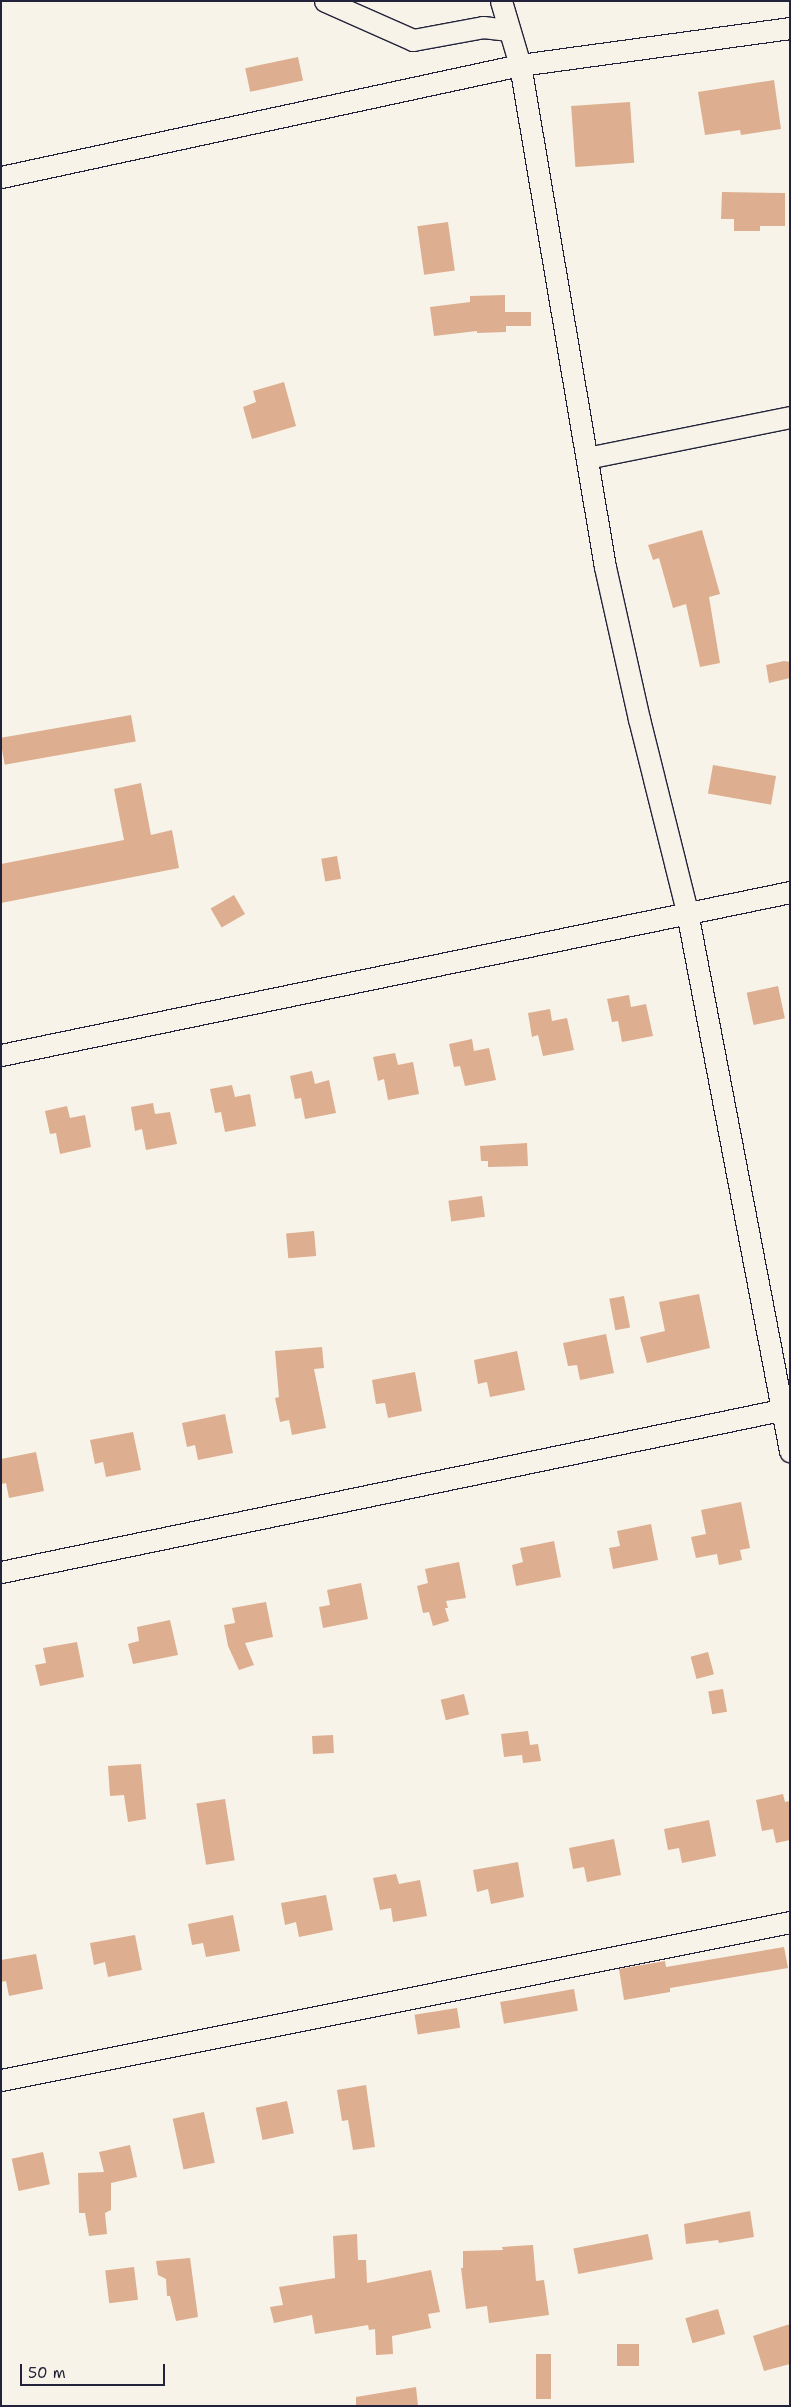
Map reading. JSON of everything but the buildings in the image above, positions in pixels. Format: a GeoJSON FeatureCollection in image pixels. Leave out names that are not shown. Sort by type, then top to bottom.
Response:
{"type":"FeatureCollection","features":[{"type":"Feature","properties":{"kind":"street"},"geometry":{"type":"LineString","coordinates":[[325,1],[413,40],[483,27],[509,30]]}},
{"type":"Feature","properties":{"kind":"street"},"geometry":{"type":"LineString","coordinates":[[501,1],[520,65],[605,567],[624,655],[687,912],[786,1409],[790,1451]]}},
{"type":"Feature","properties":{"kind":"street"},"geometry":{"type":"LineString","coordinates":[[1,177],[520,65],[790,28]]}},
{"type":"Feature","properties":{"kind":"street"},"geometry":{"type":"LineString","coordinates":[[587,458],[790,417]]}},
{"type":"Feature","properties":{"kind":"street"},"geometry":{"type":"LineString","coordinates":[[1,1056],[790,892]]}},
{"type":"Feature","properties":{"kind":"street"},"geometry":{"type":"LineString","coordinates":[[1,1572],[786,1409]]}},
{"type":"Feature","properties":{"kind":"street"},"geometry":{"type":"LineString","coordinates":[[1,2080],[790,1922]]}}]}
